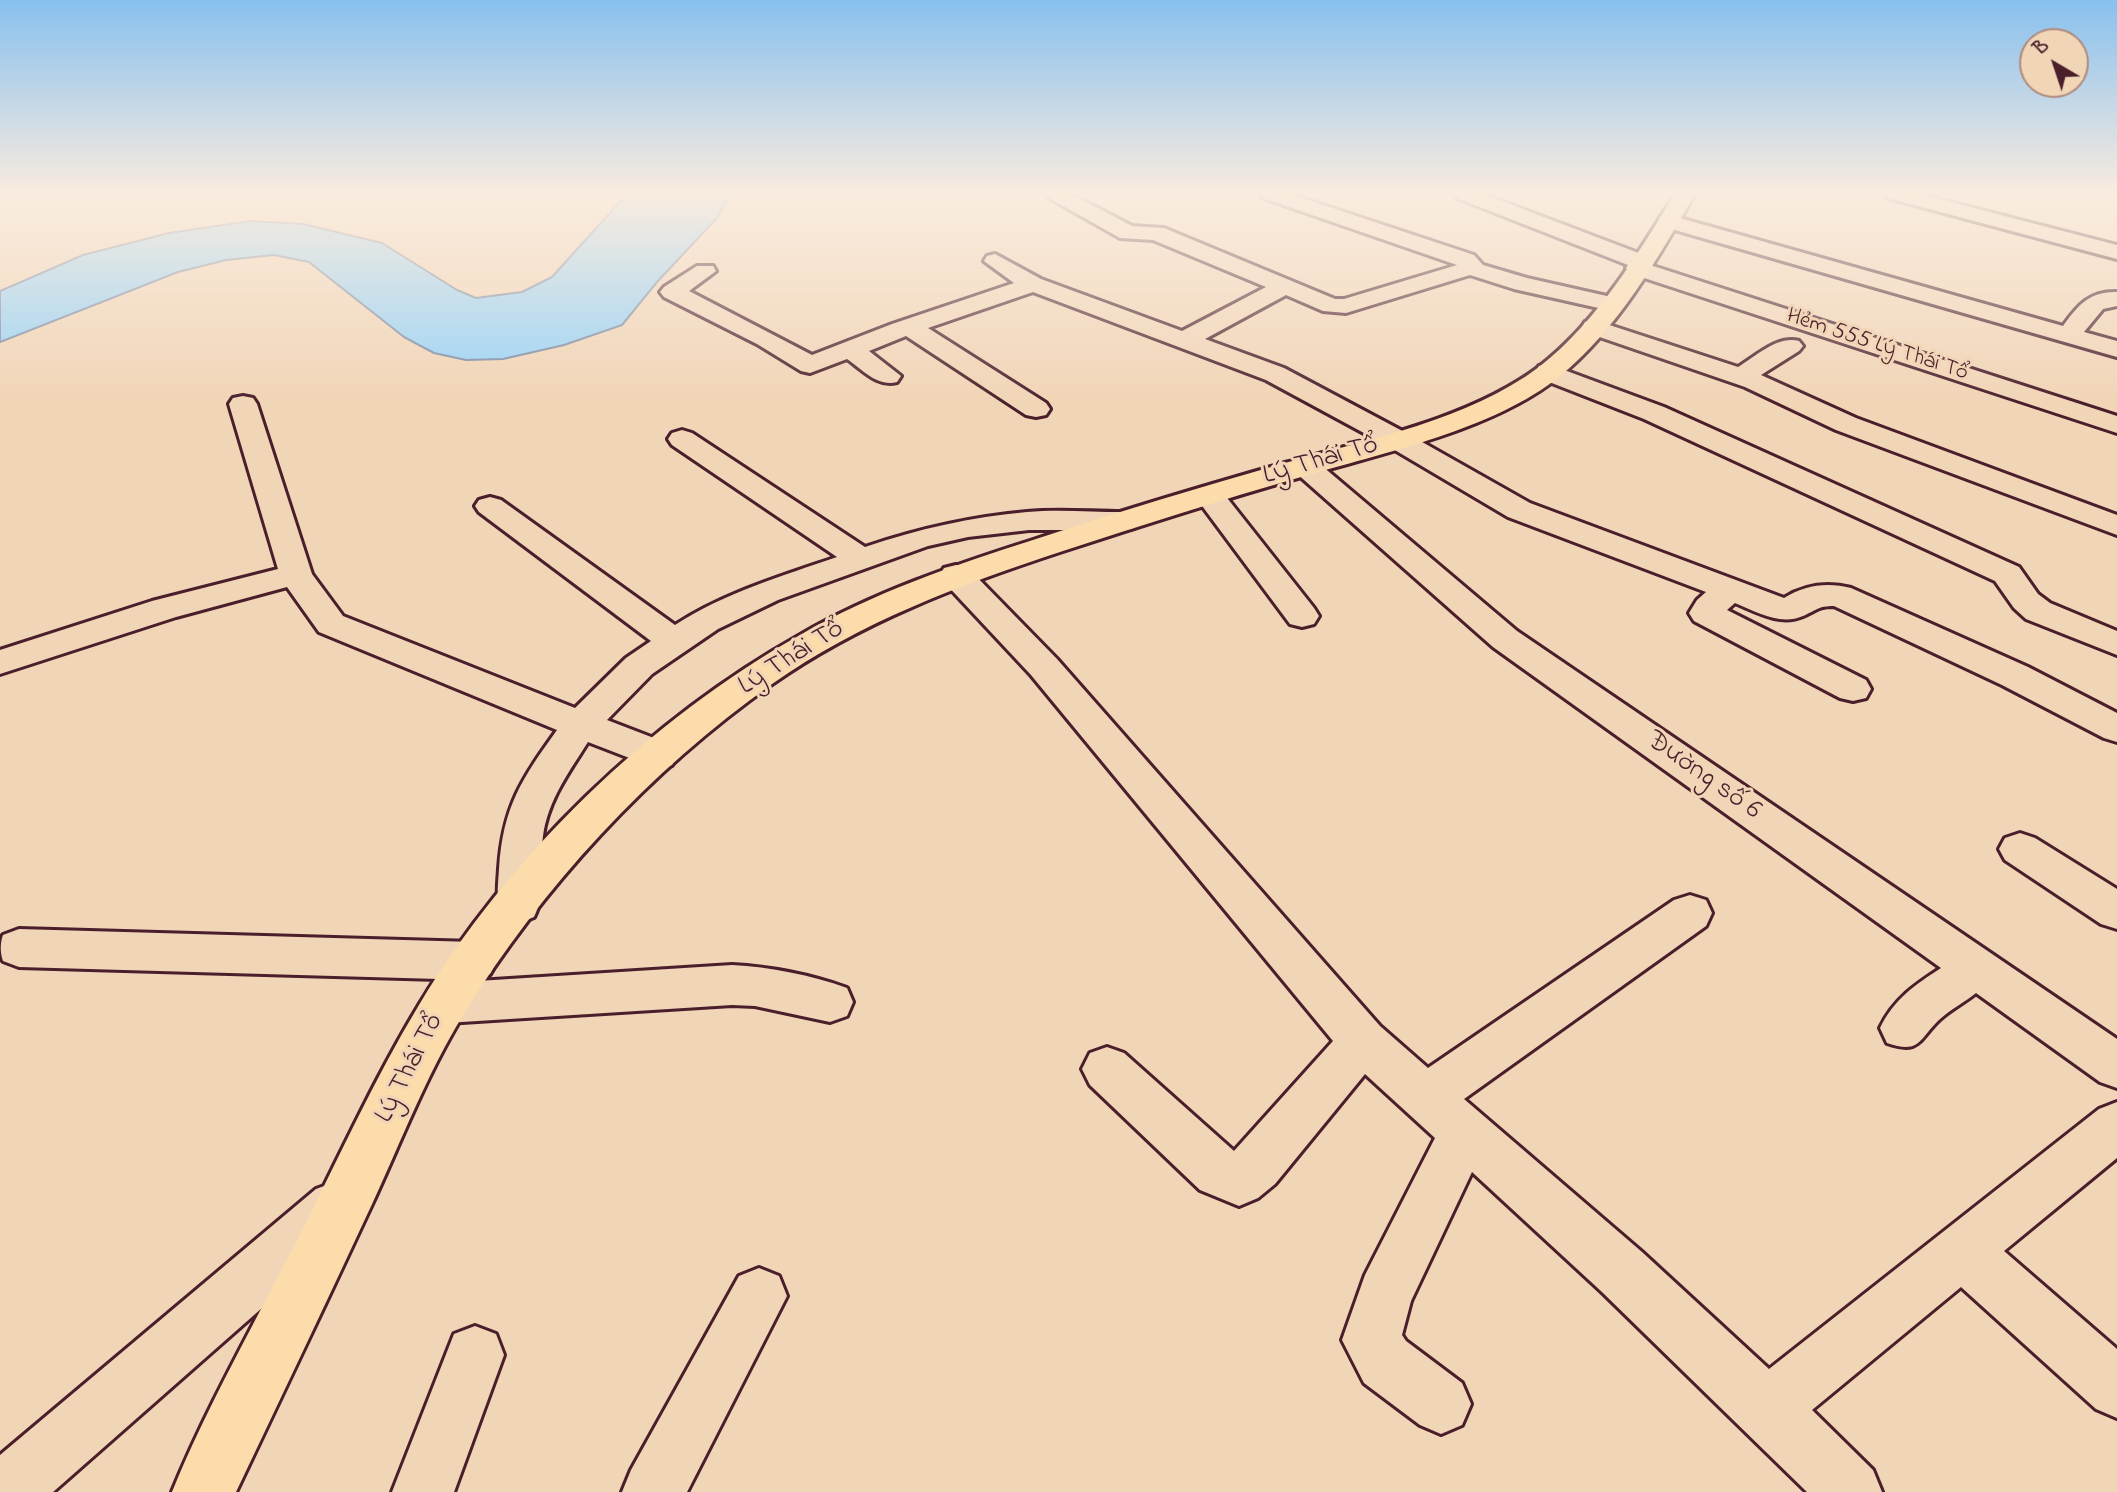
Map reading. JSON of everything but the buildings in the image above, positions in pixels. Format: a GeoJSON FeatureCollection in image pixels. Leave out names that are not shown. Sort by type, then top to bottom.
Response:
{"type":"FeatureCollection","features":[{"type":"Feature","properties":{"kind":"main road","name":"Lý Thái Tổ"},"geometry":{"type":"LineString","coordinates":[[203,1492],[346,1199],[446,1003],[474,961],[570,840],[658,755],[713,709],[811,643],[914,592],[956,575],[1122,521],[1398,440],[1437,426],[1525,387],[1548,372],[1603,315],[1639,265]]}},
{"type":"Feature","properties":{"kind":"street"},"geometry":{"type":"LineString","coordinates":[[999,264],[1033,284],[1275,374],[1398,440],[1519,510],[1784,610],[1811,596],[1839,595],[2015,676],[2117,729]]}},
{"type":"Feature","properties":{"kind":"street"},"geometry":{"type":"LineString","coordinates":[[1231,264],[1326,304],[1340,307],[1470,268],[1522,284],[1603,315],[1738,378],[1821,410],[1846,424],[2117,526]]}},
{"type":"Feature","properties":{"kind":"street"},"geometry":{"type":"LineString","coordinates":[[1470,268],[1471,264]]}},
{"type":"Feature","properties":{"kind":"street","name":"Hẻm 555 Lý Thái Tổ"},"geometry":{"type":"LineString","coordinates":[[1636,264],[2117,425]]}},
{"type":"Feature","properties":{"kind":"street"},"geometry":{"type":"LineString","coordinates":[[1842,264],[1983,311],[2117,349]]}},
{"type":"Feature","properties":{"kind":"street"},"geometry":{"type":"LineString","coordinates":[[705,271],[672,292],[766,339],[804,363],[820,363],[909,327],[1033,284]]}},
{"type":"Feature","properties":{"kind":"street"},"geometry":{"type":"LineString","coordinates":[[1186,339],[1285,286]]}},
{"type":"Feature","properties":{"kind":"street"},"geometry":{"type":"LineString","coordinates":[[1983,311],[2003,293]]}},
{"type":"Feature","properties":{"kind":"street"},"geometry":{"type":"LineString","coordinates":[[2068,335],[2096,301],[2105,297],[2117,299]]}},
{"type":"Feature","properties":{"kind":"street"},"geometry":{"type":"LineString","coordinates":[[909,327],[1037,409]]}},
{"type":"Feature","properties":{"kind":"street"},"geometry":{"type":"LineString","coordinates":[[1738,378],[1790,346]]}},
{"type":"Feature","properties":{"kind":"street"},"geometry":{"type":"LineString","coordinates":[[851,350],[888,376]]}},
{"type":"Feature","properties":{"kind":"street"},"geometry":{"type":"LineString","coordinates":[[1548,372],[1654,413],[2007,574],[2026,601],[2038,611],[2117,644]]}},
{"type":"Feature","properties":{"kind":"street"},"geometry":{"type":"LineString","coordinates":[[243,404],[296,574],[331,624],[658,755]]}},
{"type":"Feature","properties":{"kind":"street"},"geometry":{"type":"LineString","coordinates":[[682,439],[861,559]]}},
{"type":"Feature","properties":{"kind":"street","name":"Đường số 6"},"geometry":{"type":"LineString","coordinates":[[1305,466],[1505,639],[2117,1066]]}},
{"type":"Feature","properties":{"kind":"street"},"geometry":{"type":"LineString","coordinates":[[1209,495],[1302,616]]}},
{"type":"Feature","properties":{"kind":"street"},"geometry":{"type":"LineString","coordinates":[[490,506],[675,642]]}},
{"type":"Feature","properties":{"kind":"street"},"geometry":{"type":"LineString","coordinates":[[519,905],[522,835],[537,788],[581,724],[639,666],[706,621],[766,593],[919,539],[968,528],[1029,521],[1122,521]]}},
{"type":"Feature","properties":{"kind":"street"},"geometry":{"type":"LineString","coordinates":[[0,663],[164,609],[296,574]]}},
{"type":"Feature","properties":{"kind":"street"},"geometry":{"type":"LineString","coordinates":[[956,575],[1044,667],[1363,1041],[1622,1272],[1767,1408],[1851,1492]]}},
{"type":"Feature","properties":{"kind":"street"},"geometry":{"type":"LineString","coordinates":[[1730,590],[1709,607],[1706,613],[1853,689]]}},
{"type":"Feature","properties":{"kind":"street"},"geometry":{"type":"LineString","coordinates":[[2020,849],[2117,911]]}},
{"type":"Feature","properties":{"kind":"street"},"geometry":{"type":"LineString","coordinates":[[1441,1404],[1385,1362],[1371,1340],[1446,1114],[1690,913]]}},
{"type":"Feature","properties":{"kind":"street"},"geometry":{"type":"LineString","coordinates":[[19,948],[474,961]]}},
{"type":"Feature","properties":{"kind":"street"},"geometry":{"type":"LineString","coordinates":[[1904,1028],[1923,1005],[1978,968]]}},
{"type":"Feature","properties":{"kind":"street"},"geometry":{"type":"LineString","coordinates":[[446,1003],[732,985],[755,986],[830,1002]]}},
{"type":"Feature","properties":{"kind":"street"},"geometry":{"type":"LineString","coordinates":[[1107,1069],[1219,1172],[1239,1180],[1257,1166],[1363,1041]]}},
{"type":"Feature","properties":{"kind":"street"},"geometry":{"type":"LineString","coordinates":[[1767,1408],[2117,1126]]}},
{"type":"Feature","properties":{"kind":"street"},"geometry":{"type":"LineString","coordinates":[[5,1492],[346,1199]]}},
{"type":"Feature","properties":{"kind":"street"},"geometry":{"type":"LineString","coordinates":[[1962,1251],[2117,1388]]}},
{"type":"Feature","properties":{"kind":"street"},"geometry":{"type":"LineString","coordinates":[[653,1492],[759,1296]]}},
{"type":"Feature","properties":{"kind":"street"},"geometry":{"type":"LineString","coordinates":[[423,1492],[475,1355]]}},
{"type":"Feature","properties":{"kind":"water"},"geometry":{"type":"Polygon","coordinates":[[[63,264],[211,264],[178,272],[0,342],[0,291],[63,264]]]}},
{"type":"Feature","properties":{"kind":"water"},"geometry":{"type":"Polygon","coordinates":[[[311,264],[415,264],[457,290],[476,298],[522,292],[552,277],[564,264],[674,264],[622,325],[564,345],[503,359],[466,360],[434,353],[404,337],[311,264]]]}}]}
